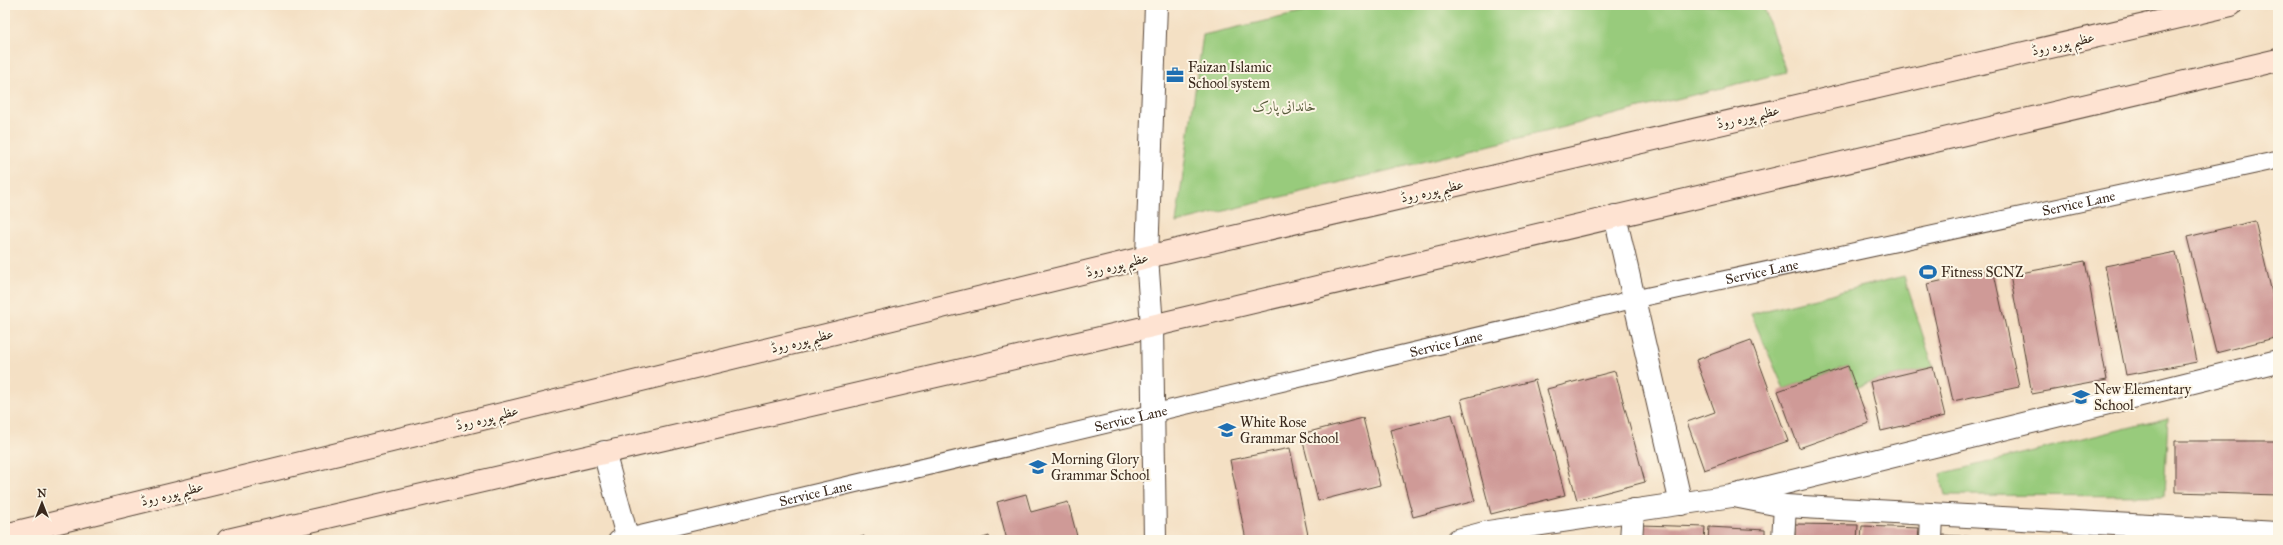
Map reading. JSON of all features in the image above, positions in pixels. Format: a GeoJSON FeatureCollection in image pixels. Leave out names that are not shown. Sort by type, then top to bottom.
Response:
{"type":"FeatureCollection","features":[{"type":"Feature","properties":{"kind":"main road","name":"عظیم پورہ روڈ"},"geometry":{"type":"LineString","coordinates":[[5,535],[1147,257],[2231,5]]}},
{"type":"Feature","properties":{"kind":"main road"},"geometry":{"type":"LineString","coordinates":[[228,540],[1152,326],[2278,60]]}},
{"type":"Feature","properties":{"kind":"street"},"geometry":{"type":"LineString","coordinates":[[1156,5],[1147,257],[1152,326],[1156,540]]}},
{"type":"Feature","properties":{"kind":"street"},"geometry":{"type":"LineString","coordinates":[[1615,216],[1681,504]]}},
{"type":"Feature","properties":{"kind":"street"},"geometry":{"type":"LineString","coordinates":[[1458,540],[1633,510],[1732,496],[2278,361]]}},
{"type":"Feature","properties":{"kind":"street"},"geometry":{"type":"LineString","coordinates":[[604,452],[624,539]]}},
{"type":"Feature","properties":{"kind":"street"},"geometry":{"type":"LineString","coordinates":[[1732,496],[1785,506],[1932,514],[2086,532],[2234,535],[2278,533]]}},
{"type":"Feature","properties":{"kind":"street"},"geometry":{"type":"LineString","coordinates":[[1784,540],[1785,506]]}},
{"type":"Feature","properties":{"kind":"street"},"geometry":{"type":"LineString","coordinates":[[1631,540],[1633,510]]}},
{"type":"Feature","properties":{"kind":"street"},"geometry":{"type":"LineString","coordinates":[[1930,540],[1932,514]]}},
{"type":"Feature","properties":{"kind":"lane","name":"Service Lane"},"geometry":{"type":"LineString","coordinates":[[624,539],[1635,299],[2278,160]]}},
{"type":"Feature","properties":{"kind":"green space","name":"خاندانی پارک"},"geometry":{"type":"Polygon","coordinates":[[[1335,5],[1763,5],[1786,72],[1176,223],[1203,35],[1335,5]]]}},
{"type":"Feature","properties":{"kind":"green space"},"geometry":{"type":"Polygon","coordinates":[[[1904,276],[1933,367],[1870,382],[1856,388],[1848,366],[1784,389],[1751,314],[1904,276]]]}},
{"type":"Feature","properties":{"kind":"green space"},"geometry":{"type":"Polygon","coordinates":[[[2168,418],[2164,496],[1945,495],[1940,474],[2168,418]]]}},
{"type":"Feature","properties":{"kind":"building"},"geometry":{"type":"Polygon","coordinates":[[[2255,221],[2278,318],[2278,337],[2216,353],[2187,237],[2255,221]]]}},
{"type":"Feature","properties":{"kind":"building"},"geometry":{"type":"Polygon","coordinates":[[[2176,252],[2197,362],[2126,375],[2105,266],[2176,252]]]}},
{"type":"Feature","properties":{"kind":"building"},"geometry":{"type":"Polygon","coordinates":[[[2085,261],[2107,380],[2032,394],[2010,275],[2085,261]]]}},
{"type":"Feature","properties":{"kind":"building"},"geometry":{"type":"Polygon","coordinates":[[[1993,269],[2019,387],[1953,401],[1927,284],[1993,269]]]}},
{"type":"Feature","properties":{"kind":"building"},"geometry":{"type":"Polygon","coordinates":[[[1751,340],[1788,441],[1704,470],[1687,422],[1715,412],[1696,360],[1751,340]]]}},
{"type":"Feature","properties":{"kind":"building"},"geometry":{"type":"Polygon","coordinates":[[[1848,366],[1869,423],[1799,448],[1778,391],[1848,366]]]}},
{"type":"Feature","properties":{"kind":"building"},"geometry":{"type":"Polygon","coordinates":[[[1933,367],[1945,416],[1881,431],[1870,382],[1933,367]]]}},
{"type":"Feature","properties":{"kind":"building"},"geometry":{"type":"Polygon","coordinates":[[[1615,371],[1645,482],[1577,500],[1547,389],[1615,371]]]}},
{"type":"Feature","properties":{"kind":"building"},"geometry":{"type":"Polygon","coordinates":[[[1535,380],[1565,495],[1491,514],[1461,399],[1535,380]]]}},
{"type":"Feature","properties":{"kind":"building"},"geometry":{"type":"Polygon","coordinates":[[[1452,414],[1475,501],[1413,517],[1390,430],[1452,414]]]}},
{"type":"Feature","properties":{"kind":"building"},"geometry":{"type":"Polygon","coordinates":[[[1363,418],[1380,485],[1318,501],[1301,434],[1363,418]]]}},
{"type":"Feature","properties":{"kind":"building"},"geometry":{"type":"Polygon","coordinates":[[[2175,441],[2278,441],[2278,495],[2175,492],[2175,441]]]}},
{"type":"Feature","properties":{"kind":"building"},"geometry":{"type":"Polygon","coordinates":[[[1290,448],[1309,540],[1246,540],[1230,460],[1290,448]]]}},
{"type":"Feature","properties":{"kind":"building"},"geometry":{"type":"Polygon","coordinates":[[[1026,494],[1031,512],[1068,502],[1078,540],[1007,540],[997,502],[1026,494]]]}},
{"type":"Feature","properties":{"kind":"building"},"geometry":{"type":"Polygon","coordinates":[[[1795,524],[1858,525],[1857,540],[1795,540],[1795,524]]]}},
{"type":"Feature","properties":{"kind":"building"},"geometry":{"type":"Polygon","coordinates":[[[1642,525],[1705,527],[1704,540],[1641,540],[1642,525]]]}},
{"type":"Feature","properties":{"kind":"building"},"geometry":{"type":"Polygon","coordinates":[[[1862,526],[1919,528],[1918,540],[1861,540],[1862,526]]]}},
{"type":"Feature","properties":{"kind":"building"},"geometry":{"type":"Polygon","coordinates":[[[1709,527],[1765,530],[1765,540],[1708,540],[1709,527]]]}},
{"type":"Feature","properties":{"kind":"building"},"geometry":{"type":"Polygon","coordinates":[[[1940,535],[2003,538],[2003,540],[1940,540],[1940,535]]]}},
{"type":"Feature","properties":{"kind":"building"},"geometry":{"type":"Polygon","coordinates":[[[864,536],[865,540],[853,540],[864,536]]]}},
{"type":"Feature","properties":{"kind":"building"},"geometry":{"type":"Polygon","coordinates":[[[905,536],[906,540],[893,540],[905,536]]]}},
{"type":"Feature","properties":{"kind":"building"},"geometry":{"type":"Polygon","coordinates":[[[989,536],[990,540],[977,540],[989,536]]]}},
{"type":"Feature","properties":{"kind":"building"},"geometry":{"type":"Polygon","coordinates":[[[2007,538],[2024,539],[2024,540],[2006,540],[2007,538]]]}},
{"type":"Feature","properties":{"kind":"place","name":"Faizan Islamic School system"},"geometry":{"type":"Point","coordinates":[1175,75]}},
{"type":"Feature","properties":{"kind":"place","name":"Fitness SCNZ"},"geometry":{"type":"Point","coordinates":[1928,272]}},
{"type":"Feature","properties":{"kind":"place","name":"New Elementary School"},"geometry":{"type":"Point","coordinates":[2081,397]}},
{"type":"Feature","properties":{"kind":"place","name":"White Rose Grammar School"},"geometry":{"type":"Point","coordinates":[1227,430]}},
{"type":"Feature","properties":{"kind":"place","name":"Morning Glory Grammar School"},"geometry":{"type":"Point","coordinates":[1038,467]}}]}
